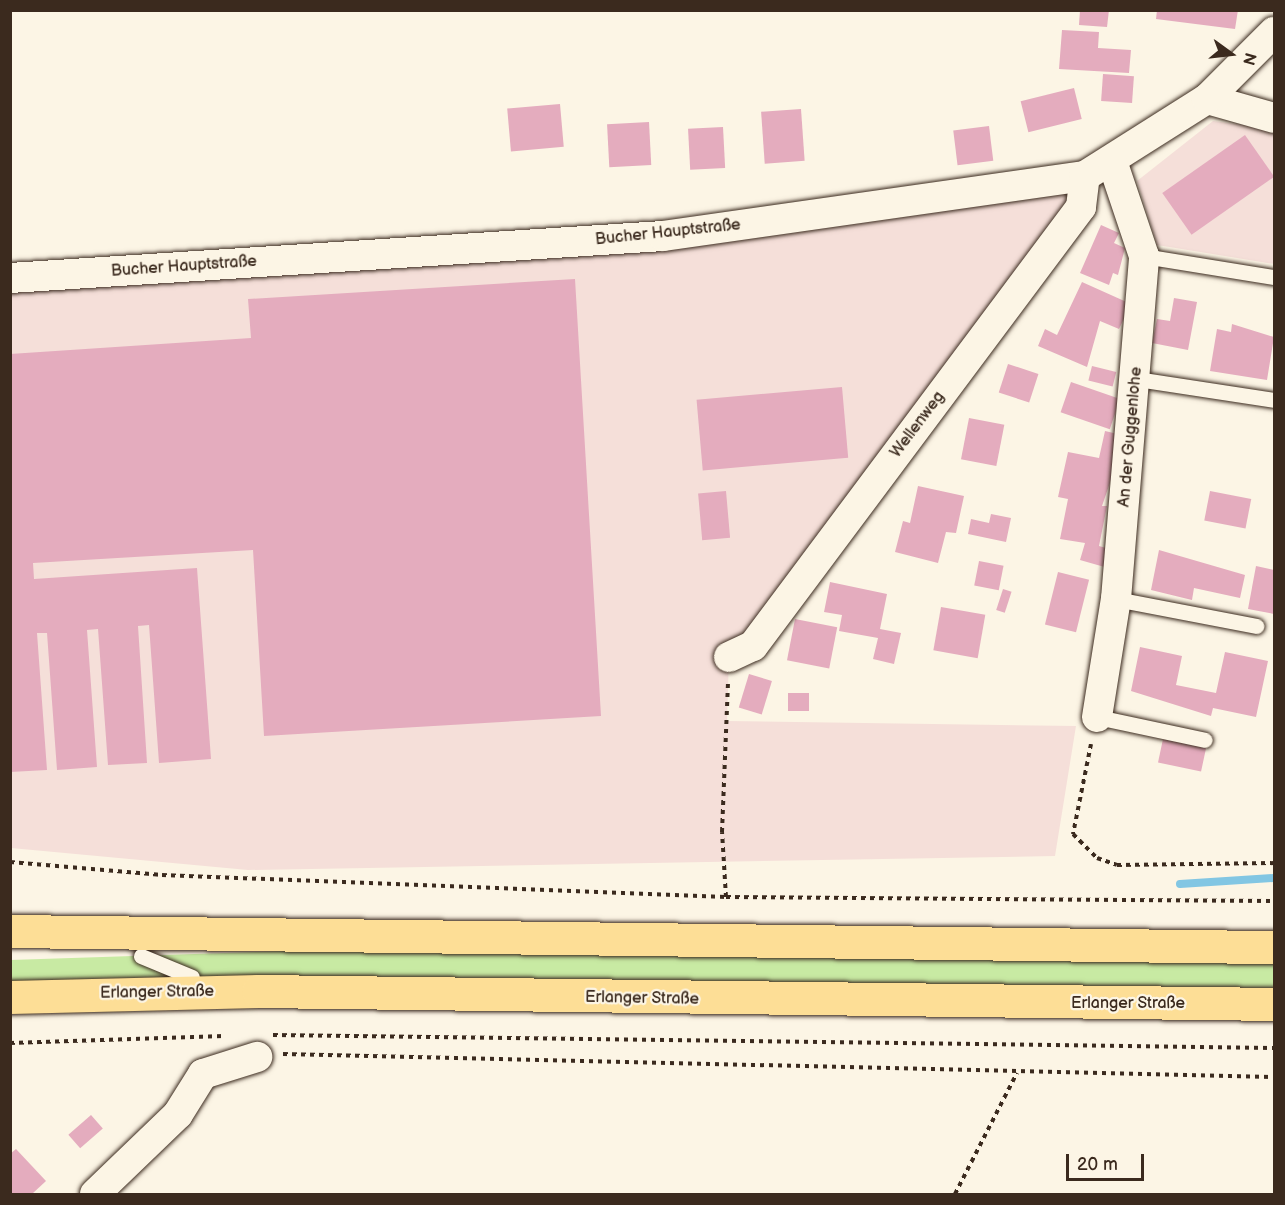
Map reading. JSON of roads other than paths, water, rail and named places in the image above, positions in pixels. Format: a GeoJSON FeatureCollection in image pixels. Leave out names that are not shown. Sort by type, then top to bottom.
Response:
{"type":"FeatureCollection","features":[{"type":"Feature","properties":{"kind":"main road"},"geometry":{"type":"LineString","coordinates":[[10,931],[1275,947]]}},
{"type":"Feature","properties":{"kind":"main road","name":"Erlanger Straße"},"geometry":{"type":"LineString","coordinates":[[10,997],[258,991],[1275,1004]]}},
{"type":"Feature","properties":{"kind":"street","name":"Bucher Hauptstraße"},"geometry":{"type":"LineString","coordinates":[[10,278],[663,236],[1085,176],[1207,99],[1275,32]]}},
{"type":"Feature","properties":{"kind":"street"},"geometry":{"type":"LineString","coordinates":[[1207,99],[1275,118]]}},
{"type":"Feature","properties":{"kind":"street","name":"An der Guggenlohe"},"geometry":{"type":"LineString","coordinates":[[1097,717],[1116,599],[1137,379],[1144,256],[1112,161]]}},
{"type":"Feature","properties":{"kind":"street","name":"Wellenweg"},"geometry":{"type":"LineString","coordinates":[[729,657],[753,646],[1081,207],[1085,176]]}},
{"type":"Feature","properties":{"kind":"street"},"geometry":{"type":"LineString","coordinates":[[95,1194],[178,1114],[202,1074],[263,1046]]}},
{"type":"Feature","properties":{"kind":"lane"},"geometry":{"type":"LineString","coordinates":[[1144,256],[1275,277]]}},
{"type":"Feature","properties":{"kind":"lane"},"geometry":{"type":"LineString","coordinates":[[1137,379],[1275,400]]}},
{"type":"Feature","properties":{"kind":"lane"},"geometry":{"type":"LineString","coordinates":[[1116,599],[1256,626]]}},
{"type":"Feature","properties":{"kind":"lane"},"geometry":{"type":"LineString","coordinates":[[1097,717],[1205,740]]}},
{"type":"Feature","properties":{"kind":"lane"},"geometry":{"type":"LineString","coordinates":[[141,956],[192,977]]}},
{"type":"Feature","properties":{"kind":"waterway"},"geometry":{"type":"LineString","coordinates":[[1180,884],[1274,878]]}}]}
